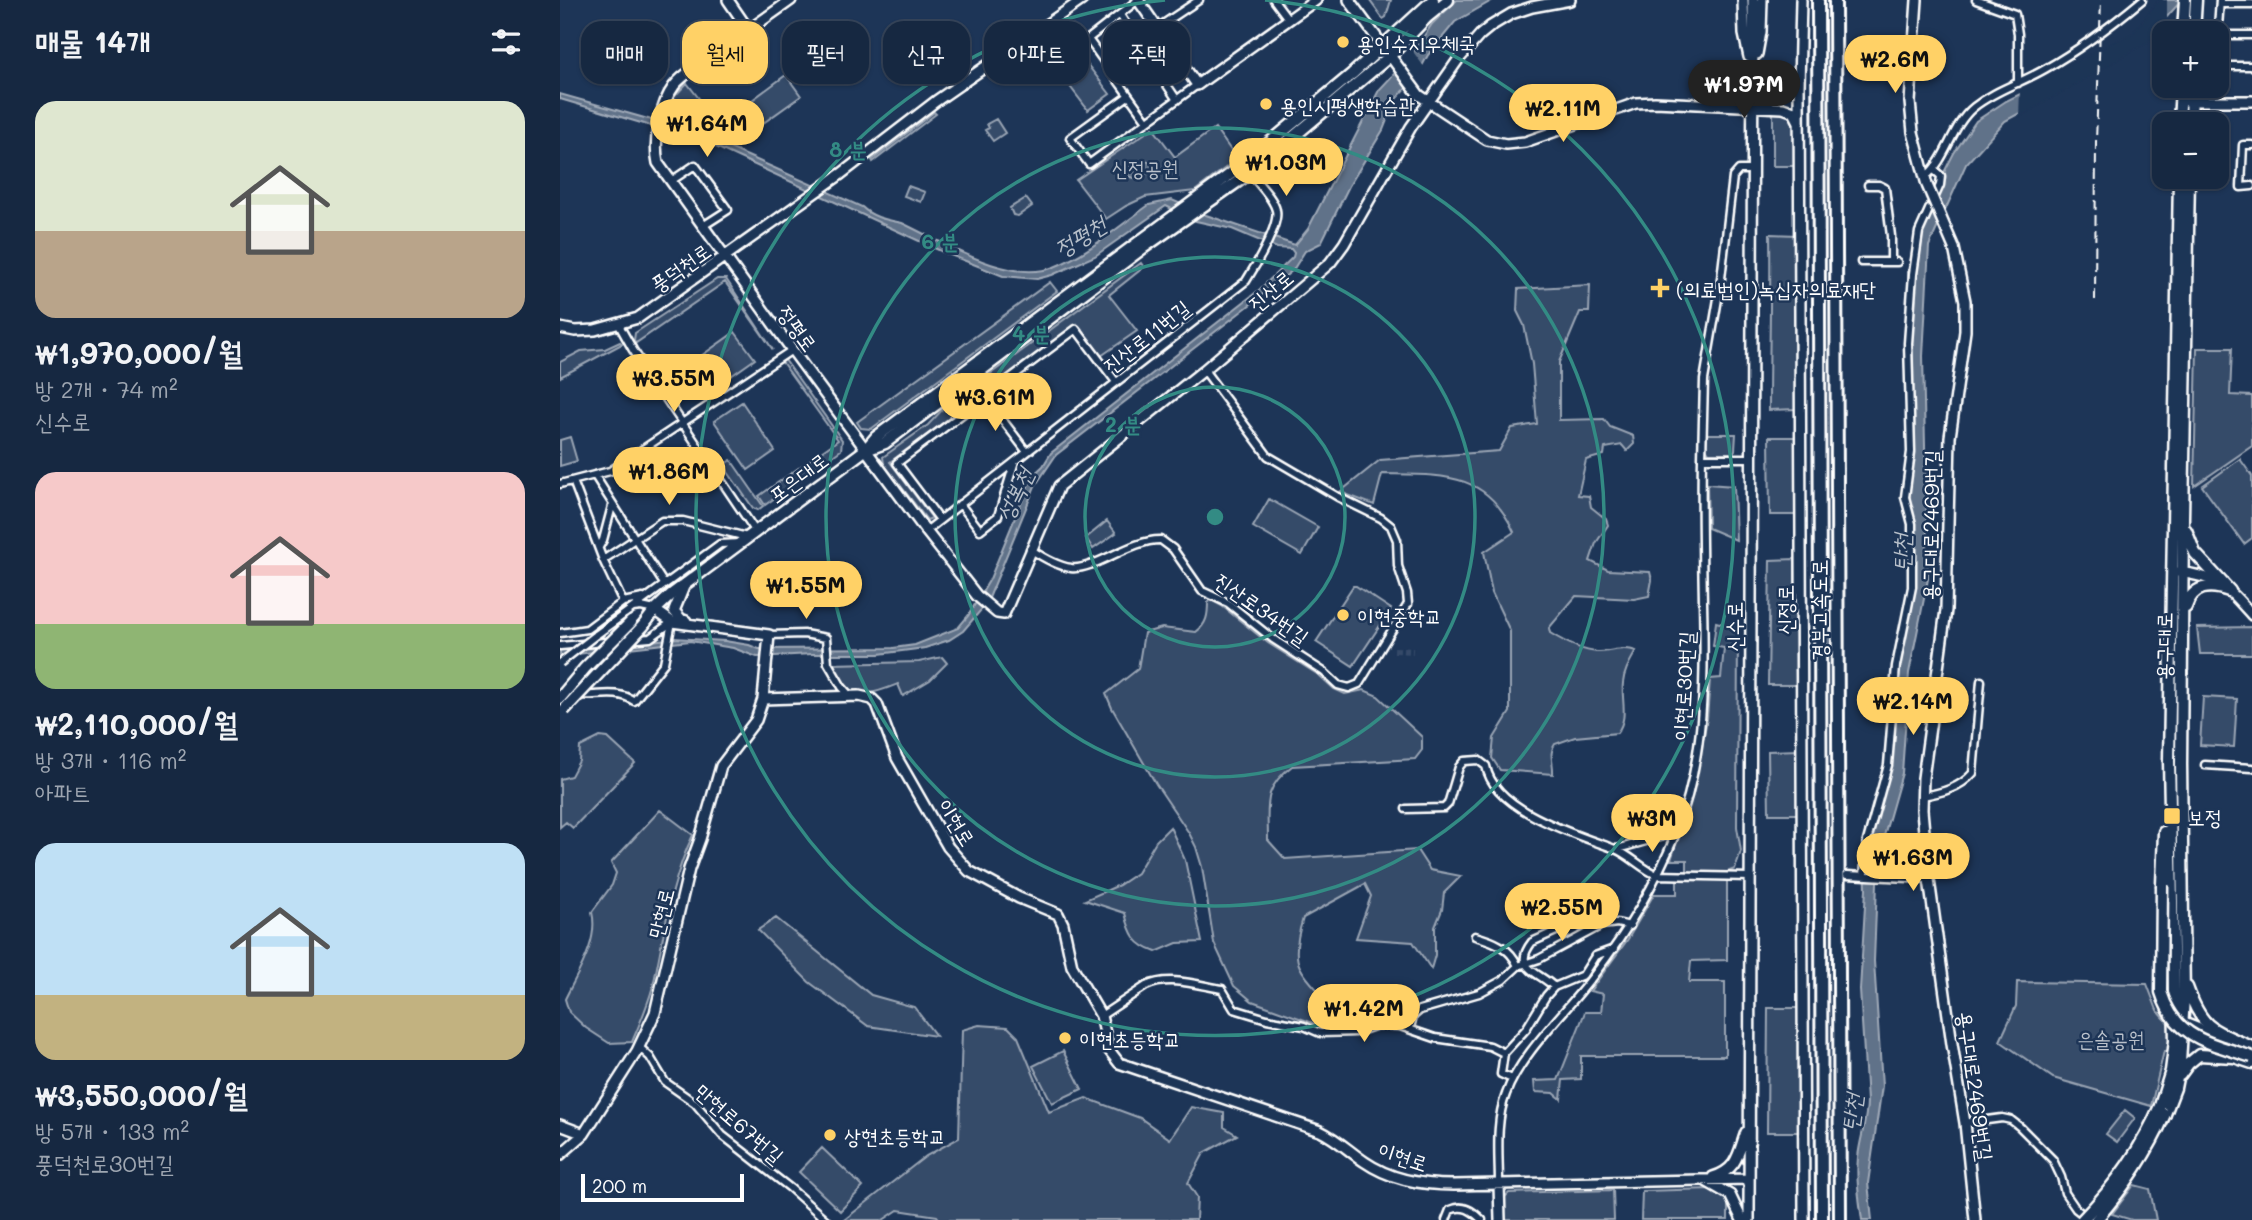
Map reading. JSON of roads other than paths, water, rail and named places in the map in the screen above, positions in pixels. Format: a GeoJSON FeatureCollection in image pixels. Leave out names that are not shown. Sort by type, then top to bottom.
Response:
{"type":"FeatureCollection","features":[{"type":"Feature","properties":{"kind":"highway","name":"경부고속도로"},"geometry":{"type":"LineString","coordinates":[[1818,0],[1822,1220]]}},
{"type":"Feature","properties":{"kind":"highway","name":"경부고속도로"},"geometry":{"type":"LineString","coordinates":[[1835,0],[1840,1220]]}},
{"type":"Feature","properties":{"kind":"main road","name":"포은대로"},"geometry":{"type":"LineString","coordinates":[[562,713],[655,610],[685,584],[865,450],[876,437],[1244,164],[1433,0]]}},
{"type":"Feature","properties":{"kind":"main road"},"geometry":{"type":"LineString","coordinates":[[1250,173],[1394,60],[1427,17],[1448,0]]}},
{"type":"Feature","properties":{"kind":"main road"},"geometry":{"type":"LineString","coordinates":[[2185,0],[2186,21]]}},
{"type":"Feature","properties":{"kind":"main road"},"geometry":{"type":"LineString","coordinates":[[2193,21],[2196,0]]}},
{"type":"Feature","properties":{"kind":"main road"},"geometry":{"type":"LineString","coordinates":[[2185,98],[2188,112]]}},
{"type":"Feature","properties":{"kind":"main road"},"geometry":{"type":"LineString","coordinates":[[2183,112],[2187,98]]}},
{"type":"Feature","properties":{"kind":"main road","name":"포은대로"},"geometry":{"type":"LineString","coordinates":[[865,450],[885,443],[1250,173]]}},
{"type":"Feature","properties":{"kind":"main road","name":"용구대로"},"geometry":{"type":"LineString","coordinates":[[2162,1110],[2176,1083],[2179,1021],[2174,957],[2169,776],[2179,189]]}},
{"type":"Feature","properties":{"kind":"main road","name":"용구대로"},"geometry":{"type":"LineString","coordinates":[[2162,1110],[2185,997],[2181,764],[2189,189]]}},
{"type":"Feature","properties":{"kind":"main road"},"geometry":{"type":"LineString","coordinates":[[2183,518],[2193,550],[2230,591]]}},
{"type":"Feature","properties":{"kind":"main road"},"geometry":{"type":"LineString","coordinates":[[2183,617],[2188,601],[2196,590],[2213,586],[2230,591]]}},
{"type":"Feature","properties":{"kind":"main road"},"geometry":{"type":"LineString","coordinates":[[2171,596],[2176,595],[2177,628],[2183,634]]}},
{"type":"Feature","properties":{"kind":"main road","name":"포은대로"},"geometry":{"type":"LineString","coordinates":[[560,695],[631,622],[655,610]]}},
{"type":"Feature","properties":{"kind":"main road"},"geometry":{"type":"LineString","coordinates":[[2169,776],[2162,885],[2161,992],[2166,1008],[2184,1030],[2195,1037],[2252,1058]]}},
{"type":"Feature","properties":{"kind":"main road"},"geometry":{"type":"LineString","coordinates":[[2174,957],[2180,968],[2181,997],[2185,997]]}},
{"type":"Feature","properties":{"kind":"main road"},"geometry":{"type":"LineString","coordinates":[[2185,982],[2195,1009],[2213,1030],[2252,1048]]}},
{"type":"Feature","properties":{"kind":"main road"},"geometry":{"type":"LineString","coordinates":[[2173,1053],[2177,1050],[2179,1053],[2176,1083]]}},
{"type":"Feature","properties":{"kind":"main road"},"geometry":{"type":"LineString","coordinates":[[2176,1083],[2188,1064],[2199,1055],[2234,1057],[2252,1063]]}},
{"type":"Feature","properties":{"kind":"main road"},"geometry":{"type":"LineString","coordinates":[[2082,1220],[2132,1161],[2162,1110]]}},
{"type":"Feature","properties":{"kind":"main road"},"geometry":{"type":"LineString","coordinates":[[2096,1220],[2120,1193],[2144,1155],[2162,1110]]}},
{"type":"Feature","properties":{"kind":"street"},"geometry":{"type":"LineString","coordinates":[[729,0],[743,21]]}},
{"type":"Feature","properties":{"kind":"street"},"geometry":{"type":"LineString","coordinates":[[760,21],[791,0]]}},
{"type":"Feature","properties":{"kind":"street","name":"풍덕천로"},"geometry":{"type":"LineString","coordinates":[[560,327],[575,331],[595,330],[638,318],[807,199],[936,101],[1082,0]]}},
{"type":"Feature","properties":{"kind":"street"},"geometry":{"type":"LineString","coordinates":[[1147,121],[1088,39],[1138,0],[1152,21]]}},
{"type":"Feature","properties":{"kind":"street"},"geometry":{"type":"LineString","coordinates":[[1168,21],[1199,0]]}},
{"type":"Feature","properties":{"kind":"street"},"geometry":{"type":"LineString","coordinates":[[1274,0],[1289,20]]}},
{"type":"Feature","properties":{"kind":"street"},"geometry":{"type":"LineString","coordinates":[[1128,96],[1070,138],[1089,164],[1316,0]]}},
{"type":"Feature","properties":{"kind":"street"},"geometry":{"type":"LineString","coordinates":[[1349,0],[1419,95],[1482,137],[1500,144],[1511,145],[1636,103],[1774,107],[1789,109],[1800,123]]}},
{"type":"Feature","properties":{"kind":"street","name":"진산로"},"geometry":{"type":"LineString","coordinates":[[926,531],[977,596],[997,612],[1004,614],[1059,486],[1204,370],[1334,258],[1404,138],[1458,60],[1491,26],[1511,14],[1532,7],[1570,0]]}},
{"type":"Feature","properties":{"kind":"street"},"geometry":{"type":"LineString","coordinates":[[1743,0],[1753,33]]}},
{"type":"Feature","properties":{"kind":"street"},"geometry":{"type":"LineString","coordinates":[[1753,0],[1753,33]]}},
{"type":"Feature","properties":{"kind":"street"},"geometry":{"type":"LineString","coordinates":[[1753,33],[1762,0]]}},
{"type":"Feature","properties":{"kind":"street","name":"신정로"},"geometry":{"type":"LineString","coordinates":[[1801,0],[1799,86],[1804,1220]]}},
{"type":"Feature","properties":{"kind":"street"},"geometry":{"type":"LineString","coordinates":[[1917,0],[1910,102],[1913,132],[1926,181]]}},
{"type":"Feature","properties":{"kind":"street"},"geometry":{"type":"LineString","coordinates":[[1976,0],[2015,14],[2018,34],[2018,83]]}},
{"type":"Feature","properties":{"kind":"street"},"geometry":{"type":"LineString","coordinates":[[1926,181],[1962,118],[1994,92],[2018,83],[2060,60],[2142,0]]}},
{"type":"Feature","properties":{"kind":"street"},"geometry":{"type":"LineString","coordinates":[[2219,21],[2220,2],[2252,4]]}},
{"type":"Feature","properties":{"kind":"street"},"geometry":{"type":"LineString","coordinates":[[1119,16],[1177,100]]}},
{"type":"Feature","properties":{"kind":"street","name":"신수로"},"geometry":{"type":"LineString","coordinates":[[1749,1220],[1753,33]]}},
{"type":"Feature","properties":{"kind":"street"},"geometry":{"type":"LineString","coordinates":[[2229,35],[2252,35]]}},
{"type":"Feature","properties":{"kind":"street"},"geometry":{"type":"LineString","coordinates":[[2229,66],[2252,66]]}},
{"type":"Feature","properties":{"kind":"street"},"geometry":{"type":"LineString","coordinates":[[1190,75],[1197,85]]}},
{"type":"Feature","properties":{"kind":"street","name":"정평로"},"geometry":{"type":"LineString","coordinates":[[682,78],[674,86],[663,109],[656,149],[658,163],[865,450]]}},
{"type":"Feature","properties":{"kind":"street"},"geometry":{"type":"LineString","coordinates":[[1774,107],[1788,102],[1797,94],[1799,86]]}},
{"type":"Feature","properties":{"kind":"street"},"geometry":{"type":"LineString","coordinates":[[2186,101],[2252,101]]}},
{"type":"Feature","properties":{"kind":"street"},"geometry":{"type":"LineString","coordinates":[[2252,145],[2243,145],[2241,187],[2252,187]]}},
{"type":"Feature","properties":{"kind":"street"},"geometry":{"type":"LineString","coordinates":[[671,181],[695,165],[728,210],[704,226]]}},
{"type":"Feature","properties":{"kind":"street","name":"이현로30번길"},"geometry":{"type":"LineString","coordinates":[[1499,1184],[1500,1115],[1512,1079],[1630,926],[1677,829],[1692,778],[1704,702],[1701,493],[1704,380],[1721,276],[1733,177],[1738,170],[1752,170]]}},
{"type":"Feature","properties":{"kind":"street"},"geometry":{"type":"LineString","coordinates":[[1866,876],[1867,841],[1888,765],[1896,666],[1912,587],[1912,524],[1905,499],[1911,452],[1908,343],[1910,305],[1919,232],[1940,185],[1941,176],[1934,170]]}},
{"type":"Feature","properties":{"kind":"street","name":"진산로11번길"},"geometry":{"type":"LineString","coordinates":[[926,531],[1246,281],[1272,232],[1276,218],[1276,208],[1250,173]]}},
{"type":"Feature","properties":{"kind":"street","name":"용구대로2469번길"},"geometry":{"type":"LineString","coordinates":[[1926,181],[1954,248],[1963,290],[1965,331],[1950,437],[1947,603],[1922,796],[1929,879],[1965,1123],[1976,1220]]}},
{"type":"Feature","properties":{"kind":"street"},"geometry":{"type":"LineString","coordinates":[[1861,262],[1894,262],[1885,188],[1868,185]]}},
{"type":"Feature","properties":{"kind":"street"},"geometry":{"type":"LineString","coordinates":[[619,325],[683,424],[749,538]]}},
{"type":"Feature","properties":{"kind":"street"},"geometry":{"type":"LineString","coordinates":[[940,520],[897,463],[1076,329],[1116,382]]}},
{"type":"Feature","properties":{"kind":"street"},"geometry":{"type":"LineString","coordinates":[[560,484],[610,471],[792,350]]}},
{"type":"Feature","properties":{"kind":"street","name":"진산로34번길"},"geometry":{"type":"LineString","coordinates":[[1030,549],[1062,565],[1077,568],[1140,543],[1161,540],[1173,549],[1202,591],[1228,603],[1338,685],[1354,687],[1365,677],[1406,609],[1408,599],[1398,566],[1395,534],[1387,522],[1268,456],[1204,370]]}},
{"type":"Feature","properties":{"kind":"street"},"geometry":{"type":"LineString","coordinates":[[985,397],[1027,452]]}},
{"type":"Feature","properties":{"kind":"street"},"geometry":{"type":"LineString","coordinates":[[865,450],[926,531]]}},
{"type":"Feature","properties":{"kind":"street"},"geometry":{"type":"LineString","coordinates":[[1702,458],[1750,458]]}},
{"type":"Feature","properties":{"kind":"street"},"geometry":{"type":"LineString","coordinates":[[960,504],[980,530],[999,516],[1014,462]]}},
{"type":"Feature","properties":{"kind":"street"},"geometry":{"type":"LineString","coordinates":[[595,476],[664,584]]}},
{"type":"Feature","properties":{"kind":"street"},"geometry":{"type":"LineString","coordinates":[[573,481],[603,560],[623,602]]}},
{"type":"Feature","properties":{"kind":"street"},"geometry":{"type":"LineString","coordinates":[[599,547],[612,506]]}},
{"type":"Feature","properties":{"kind":"street"},"geometry":{"type":"LineString","coordinates":[[603,560],[662,521],[683,521],[749,538]]}},
{"type":"Feature","properties":{"kind":"street"},"geometry":{"type":"LineString","coordinates":[[560,663],[720,544],[749,538]]}},
{"type":"Feature","properties":{"kind":"street"},"geometry":{"type":"LineString","coordinates":[[2171,572],[2207,576],[2230,591],[2252,615]]}},
{"type":"Feature","properties":{"kind":"street"},"geometry":{"type":"LineString","coordinates":[[685,584],[674,611],[681,619],[701,626]]}},
{"type":"Feature","properties":{"kind":"street"},"geometry":{"type":"LineString","coordinates":[[560,633],[587,629],[623,602],[646,598]]}},
{"type":"Feature","properties":{"kind":"street"},"geometry":{"type":"LineString","coordinates":[[631,608],[655,610],[672,626]]}},
{"type":"Feature","properties":{"kind":"street"},"geometry":{"type":"LineString","coordinates":[[560,695],[615,693],[634,701],[654,677],[667,655],[672,626]]}},
{"type":"Feature","properties":{"kind":"street"},"geometry":{"type":"LineString","coordinates":[[560,646],[650,638],[672,626],[701,626],[769,637],[821,636],[828,641],[828,663],[850,696]]}},
{"type":"Feature","properties":{"kind":"street","name":"만현로"},"geometry":{"type":"LineString","coordinates":[[560,1155],[584,1134],[639,1047],[655,1013],[689,869],[721,766],[756,720],[763,699],[769,637]]}},
{"type":"Feature","properties":{"kind":"street"},"geometry":{"type":"LineString","coordinates":[[1922,796],[1952,788],[1967,780],[1973,773],[1981,681]]}},
{"type":"Feature","properties":{"kind":"street","name":"이현로"},"geometry":{"type":"LineString","coordinates":[[763,699],[850,696],[872,699],[877,704],[897,758],[913,782],[941,838],[969,871],[1019,898],[1058,914],[1072,966],[1101,1016],[1109,1050],[1119,1063],[1320,1131],[1370,1166],[1393,1176],[1431,1184],[1749,1179]]}},
{"type":"Feature","properties":{"kind":"street"},"geometry":{"type":"LineString","coordinates":[[1406,809],[1444,808],[1448,804],[1459,767],[1464,761],[1478,760],[1486,766],[1489,779],[1498,791],[1524,809],[1572,835],[1617,849],[1645,870],[1657,875],[1750,877]]}},
{"type":"Feature","properties":{"kind":"street"},"geometry":{"type":"LineString","coordinates":[[2205,765],[2252,768]]}},
{"type":"Feature","properties":{"kind":"street"},"geometry":{"type":"LineString","coordinates":[[1617,849],[1664,836],[1677,829]]}},
{"type":"Feature","properties":{"kind":"street"},"geometry":{"type":"LineString","coordinates":[[1847,875],[1929,879]]}},
{"type":"Feature","properties":{"kind":"street"},"geometry":{"type":"LineString","coordinates":[[1803,876],[1813,876]]}},
{"type":"Feature","properties":{"kind":"street"},"geometry":{"type":"LineString","coordinates":[[1522,965],[1528,947],[1539,939],[1593,914],[1602,925]]}},
{"type":"Feature","properties":{"kind":"street"},"geometry":{"type":"LineString","coordinates":[[1410,1028],[1413,1016],[1420,1010],[1479,993],[1503,980],[1522,965],[1602,925],[1617,923],[1630,926]]}},
{"type":"Feature","properties":{"kind":"street"},"geometry":{"type":"LineString","coordinates":[[1475,936],[1500,946],[1555,987]]}},
{"type":"Feature","properties":{"kind":"street"},"geometry":{"type":"LineString","coordinates":[[1512,1079],[1501,1074],[1504,1053],[1555,987],[1583,975],[1595,956],[1614,949]]}},
{"type":"Feature","properties":{"kind":"street"},"geometry":{"type":"LineString","coordinates":[[1101,1016],[1146,986],[1161,981],[1222,989],[1234,1009],[1304,1026],[1320,1033],[1357,1032],[1377,1025],[1410,1028],[1435,1038],[1490,1046],[1504,1053]]}},
{"type":"Feature","properties":{"kind":"street"},"geometry":{"type":"LineString","coordinates":[[2179,1021],[2252,1048]]}},
{"type":"Feature","properties":{"kind":"street","name":"만현로67번길"},"geometry":{"type":"LineString","coordinates":[[639,1047],[650,1056],[665,1082],[695,1103],[722,1135],[826,1220]]}},
{"type":"Feature","properties":{"kind":"street"},"geometry":{"type":"LineString","coordinates":[[1965,1123],[2002,1118],[2011,1120],[2053,1160],[2065,1193],[2076,1209],[2090,1220]]}},
{"type":"Feature","properties":{"kind":"street"},"geometry":{"type":"LineString","coordinates":[[560,1125],[584,1134]]}},
{"type":"Feature","properties":{"kind":"street"},"geometry":{"type":"LineString","coordinates":[[1702,1180],[1733,1167],[1748,1128]]}},
{"type":"Feature","properties":{"kind":"street"},"geometry":{"type":"LineString","coordinates":[[1702,1180],[1730,1195],[1742,1220]]}},
{"type":"Feature","properties":{"kind":"street"},"geometry":{"type":"LineString","coordinates":[[1499,1184],[1500,1220]]}},
{"type":"Feature","properties":{"kind":"street"},"geometry":{"type":"LineString","coordinates":[[1446,1220],[1450,1210],[1461,1207],[1475,1213],[1482,1220]]}},
{"type":"Feature","properties":{"kind":"tunnel"},"geometry":{"type":"LineString","coordinates":[[1394,650],[1413,651]]}},
{"type":"Feature","properties":{"kind":"tunnel"},"geometry":{"type":"LineString","coordinates":[[1813,876],[1839,875]]}},
{"type":"Feature","properties":{"kind":"railway"},"geometry":{"type":"LineString","coordinates":[[2095,300],[2096,142],[2101,0]]}},
{"type":"Feature","properties":{"kind":"place","name":"용인수지우체국"},"geometry":{"type":"Point","coordinates":[1343,42]}},
{"type":"Feature","properties":{"kind":"place","name":"용인시평생학습관"},"geometry":{"type":"Point","coordinates":[1266,104]}},
{"type":"Feature","properties":{"kind":"place","name":"(의료법인)녹십자의료재단"},"geometry":{"type":"Point","coordinates":[1660,288]}},
{"type":"Feature","properties":{"kind":"place","name":"이현중학교"},"geometry":{"type":"Point","coordinates":[1343,615]}},
{"type":"Feature","properties":{"kind":"place","name":"보정"},"geometry":{"type":"Point","coordinates":[2172,816]}},
{"type":"Feature","properties":{"kind":"place","name":"이현초등학교"},"geometry":{"type":"Point","coordinates":[1065,1038]}},
{"type":"Feature","properties":{"kind":"place","name":"상현초등학교"},"geometry":{"type":"Point","coordinates":[830,1135]}},
{"type":"Feature","properties":{"kind":"park label","name":"신정공원"},"geometry":{"type":"Point","coordinates":[1145,167]}},
{"type":"Feature","properties":{"kind":"park label","name":"은솔공원"},"geometry":{"type":"Point","coordinates":[2111,1038]}},
{"type":"Feature","properties":{"kind":"water label","name":"정평천"},"geometry":{"type":"Point","coordinates":[1080,236]}},
{"type":"Feature","properties":{"kind":"water label","name":"성복천"},"geometry":{"type":"Point","coordinates":[1014,494]}},
{"type":"Feature","properties":{"kind":"water label","name":"탄천"},"geometry":{"type":"Point","coordinates":[1901,552]}},
{"type":"Feature","properties":{"kind":"water label","name":"탄천"},"geometry":{"type":"Point","coordinates":[1851,1112]}}]}
